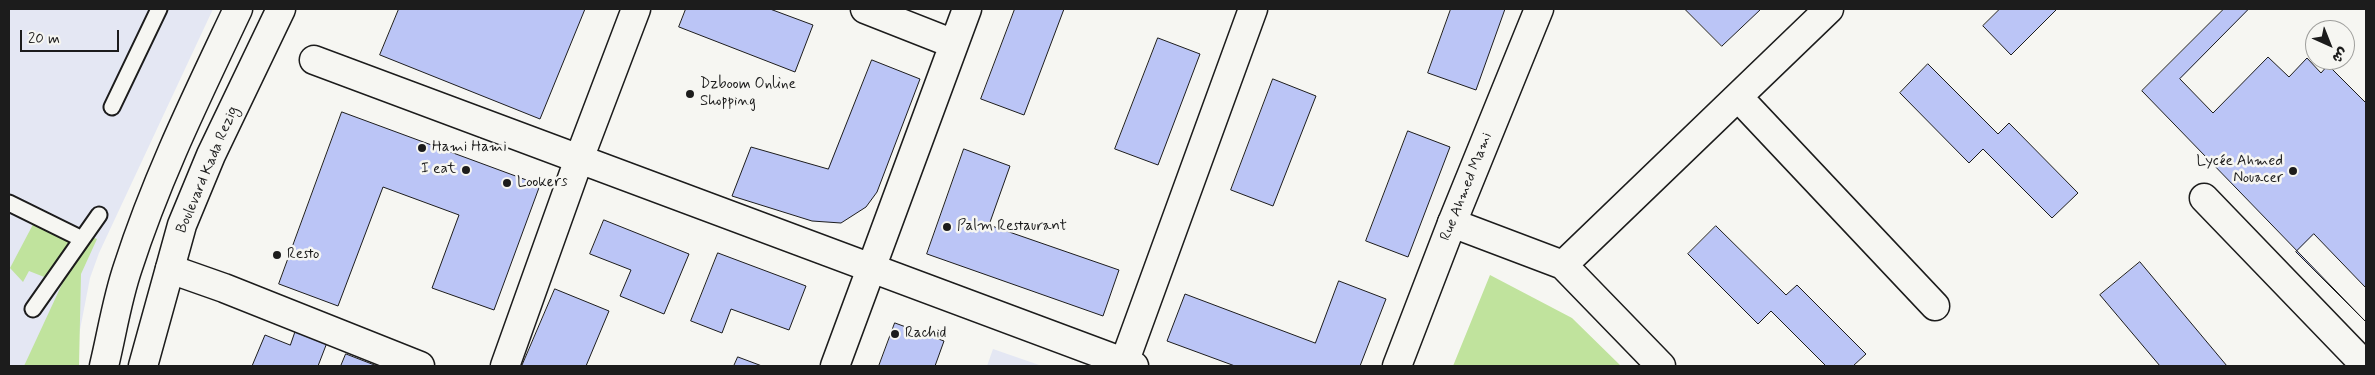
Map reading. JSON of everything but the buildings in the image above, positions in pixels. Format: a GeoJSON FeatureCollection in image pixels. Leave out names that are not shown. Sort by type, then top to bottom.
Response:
{"type":"FeatureCollection","features":[{"type":"Feature","properties":{"kind":"street"},"geometry":{"type":"LineString","coordinates":[[104,366],[127,269],[143,222],[168,157],[238,9]]}},
{"type":"Feature","properties":{"kind":"street","name":"Boulevard Kada Rezig"},"geometry":{"type":"LineString","coordinates":[[143,366],[182,225],[211,155],[280,9]]}},
{"type":"Feature","properties":{"kind":"street"},"geometry":{"type":"LineString","coordinates":[[505,366],[579,159],[636,9]]}},
{"type":"Feature","properties":{"kind":"street"},"geometry":{"type":"LineString","coordinates":[[865,9],[954,44]]}},
{"type":"Feature","properties":{"kind":"street"},"geometry":{"type":"LineString","coordinates":[[835,366],[967,9]]}},
{"type":"Feature","properties":{"kind":"street"},"geometry":{"type":"LineString","coordinates":[[314,60],[1129,364],[1253,9]]}},
{"type":"Feature","properties":{"kind":"street","name":"Rue Ahmed Mami"},"geometry":{"type":"LineString","coordinates":[[1397,366],[1452,223],[1539,9]]}},
{"type":"Feature","properties":{"kind":"street"},"geometry":{"type":"LineString","coordinates":[[1563,265],[1829,9]]}},
{"type":"Feature","properties":{"kind":"street"},"geometry":{"type":"LineString","coordinates":[[1738,97],[1935,306]]}},
{"type":"Feature","properties":{"kind":"street"},"geometry":{"type":"LineString","coordinates":[[2204,198],[2366,366]]}},
{"type":"Feature","properties":{"kind":"street"},"geometry":{"type":"LineString","coordinates":[[1452,223],[1563,265],[1661,366]]}},
{"type":"Feature","properties":{"kind":"street"},"geometry":{"type":"LineString","coordinates":[[170,270],[224,288],[420,366]]}},
{"type":"Feature","properties":{"kind":"lane"},"geometry":{"type":"LineString","coordinates":[[112,107],[159,9]]}},
{"type":"Feature","properties":{"kind":"lane"},"geometry":{"type":"LineString","coordinates":[[9,203],[82,239]]}},
{"type":"Feature","properties":{"kind":"lane"},"geometry":{"type":"LineString","coordinates":[[33,309],[99,215]]}},
{"type":"Feature","properties":{"kind":"shaded area"},"geometry":{"type":"Polygon","coordinates":[[[9,9],[213,9],[99,253],[90,278],[73,366],[9,366],[9,9]]]}},
{"type":"Feature","properties":{"kind":"shaded area"},"geometry":{"type":"Polygon","coordinates":[[[993,349],[1042,366],[987,366],[993,349]]]}},
{"type":"Feature","properties":{"kind":"green space"},"geometry":{"type":"Polygon","coordinates":[[[38,215],[97,239],[81,274],[79,366],[24,366],[62,284],[29,271],[23,282],[10,268],[38,215]]]}},
{"type":"Feature","properties":{"kind":"green space"},"geometry":{"type":"Polygon","coordinates":[[[1490,275],[1572,318],[1621,366],[1453,366],[1490,275]]]}},
{"type":"Feature","properties":{"kind":"place","name":"Dzboom Online Shopping"},"geometry":{"type":"Point","coordinates":[690,94]}},
{"type":"Feature","properties":{"kind":"place","name":"Hami Hami"},"geometry":{"type":"Point","coordinates":[422,148]}},
{"type":"Feature","properties":{"kind":"place","name":"I eat"},"geometry":{"type":"Point","coordinates":[466,170]}},
{"type":"Feature","properties":{"kind":"place","name":"Lycée Ahmed Nouacer"},"geometry":{"type":"Point","coordinates":[2293,171]}},
{"type":"Feature","properties":{"kind":"place","name":"Lookers"},"geometry":{"type":"Point","coordinates":[507,183]}},
{"type":"Feature","properties":{"kind":"place","name":"Palm Restaurant"},"geometry":{"type":"Point","coordinates":[947,227]}},
{"type":"Feature","properties":{"kind":"place","name":"Resto"},"geometry":{"type":"Point","coordinates":[277,255]}},
{"type":"Feature","properties":{"kind":"place","name":"Rachid"},"geometry":{"type":"Point","coordinates":[895,334]}}]}
